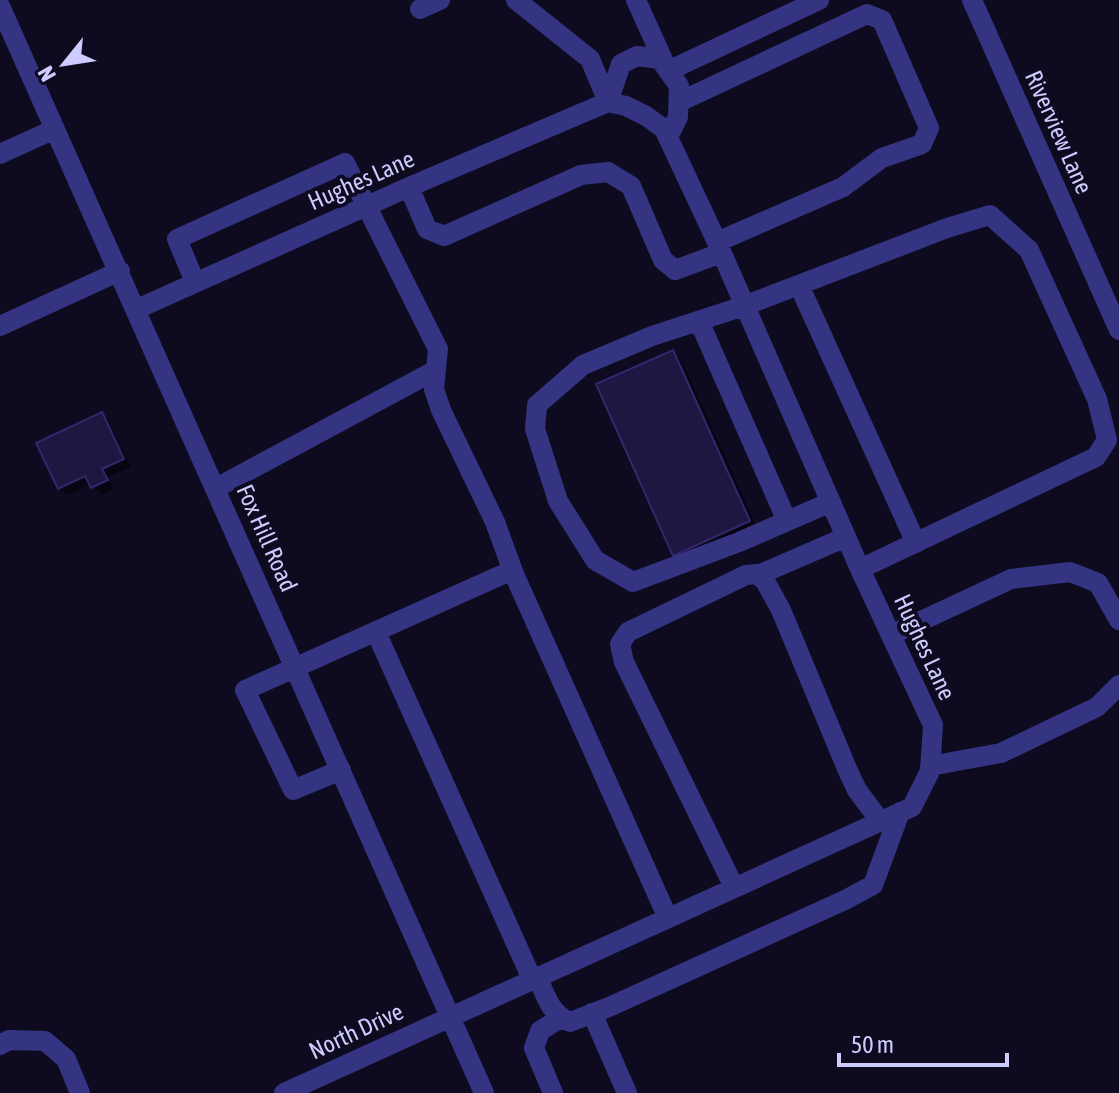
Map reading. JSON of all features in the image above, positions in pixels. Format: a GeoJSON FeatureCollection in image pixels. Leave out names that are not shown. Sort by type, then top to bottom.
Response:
{"type":"FeatureCollection","features":[{"type":"Feature","properties":{"kind":"street"},"geometry":{"type":"LineString","coordinates":[[420,9],[440,0]]}},
{"type":"Feature","properties":{"kind":"street"},"geometry":{"type":"LineString","coordinates":[[516,0],[590,59],[608,102]]}},
{"type":"Feature","properties":{"kind":"street"},"geometry":{"type":"LineString","coordinates":[[636,0],[668,71]]}},
{"type":"Feature","properties":{"kind":"street"},"geometry":{"type":"LineString","coordinates":[[668,71],[819,0]]}},
{"type":"Feature","properties":{"kind":"street","name":"Riverview Lane"},"geometry":{"type":"LineString","coordinates":[[972,0],[1119,330]]}},
{"type":"Feature","properties":{"kind":"street","name":"Fox Hill Road"},"geometry":{"type":"LineString","coordinates":[[0,6],[484,1093]]}},
{"type":"Feature","properties":{"kind":"street"},"geometry":{"type":"LineString","coordinates":[[409,187],[427,229],[444,236],[581,175],[608,172],[631,186],[663,260],[675,270],[843,187],[882,158],[922,144],[929,128],[882,20],[867,14],[679,102]]}},
{"type":"Feature","properties":{"kind":"street"},"geometry":{"type":"LineString","coordinates":[[608,102],[621,64],[637,56],[660,59],[679,86],[678,117],[668,137]]}},
{"type":"Feature","properties":{"kind":"street","name":"Hughes Lane"},"geometry":{"type":"LineString","coordinates":[[137,309],[608,102],[626,106],[646,116],[664,129],[668,137],[860,569],[933,725],[930,771],[912,807],[450,1016]]}},
{"type":"Feature","properties":{"kind":"street"},"geometry":{"type":"LineString","coordinates":[[0,154],[55,129]]}},
{"type":"Feature","properties":{"kind":"street"},"geometry":{"type":"LineString","coordinates":[[195,282],[177,239],[345,163],[438,349],[434,389],[441,410],[495,522],[514,574],[667,916]]}},
{"type":"Feature","properties":{"kind":"street"},"geometry":{"type":"LineString","coordinates":[[831,502],[633,582],[595,560],[558,501],[535,429],[537,405],[583,365],[652,336],[744,306],[947,228],[990,215],[1029,250],[1097,399],[1107,440],[1096,457],[860,569]]}},
{"type":"Feature","properties":{"kind":"street"},"geometry":{"type":"LineString","coordinates":[[0,326],[120,271]]}},
{"type":"Feature","properties":{"kind":"street"},"geometry":{"type":"LineString","coordinates":[[799,285],[916,543]]}},
{"type":"Feature","properties":{"kind":"street"},"geometry":{"type":"LineString","coordinates":[[699,321],[787,521]]}},
{"type":"Feature","properties":{"kind":"street"},"geometry":{"type":"LineString","coordinates":[[216,488],[434,371]]}},
{"type":"Feature","properties":{"kind":"street"},"geometry":{"type":"LineString","coordinates":[[734,887],[624,662],[620,644],[628,632],[746,575],[758,575],[846,537]]}},
{"type":"Feature","properties":{"kind":"street"},"geometry":{"type":"LineString","coordinates":[[341,770],[293,790],[245,690],[508,572],[514,574]]}},
{"type":"Feature","properties":{"kind":"street"},"geometry":{"type":"LineString","coordinates":[[891,635],[1011,579],[1070,572],[1098,583],[1119,620]]}},
{"type":"Feature","properties":{"kind":"street"},"geometry":{"type":"LineString","coordinates":[[758,575],[765,581],[781,610],[857,790],[880,821]]}},
{"type":"Feature","properties":{"kind":"street"},"geometry":{"type":"LineString","coordinates":[[376,632],[534,978],[552,1009],[560,1018],[570,1022],[873,885],[900,812]]}},
{"type":"Feature","properties":{"kind":"street"},"geometry":{"type":"LineString","coordinates":[[930,766],[1001,753],[1097,707],[1119,685]]}},
{"type":"Feature","properties":{"kind":"street"},"geometry":{"type":"LineString","coordinates":[[592,1013],[627,1093]]}},
{"type":"Feature","properties":{"kind":"street","name":"North Drive"},"geometry":{"type":"LineString","coordinates":[[284,1093],[450,1016]]}},
{"type":"Feature","properties":{"kind":"street"},"geometry":{"type":"LineString","coordinates":[[553,1093],[534,1048],[540,1031],[560,1018]]}},
{"type":"Feature","properties":{"kind":"street"},"geometry":{"type":"LineString","coordinates":[[0,1045],[9,1040],[45,1041],[66,1059],[80,1093]]}},
{"type":"Feature","properties":{"kind":"building"},"geometry":{"type":"Polygon","coordinates":[[[673,350],[750,521],[673,556],[596,384],[673,350]]]}},
{"type":"Feature","properties":{"kind":"building"},"geometry":{"type":"Polygon","coordinates":[[[102,412],[124,459],[102,469],[108,480],[91,488],[85,476],[58,489],[36,443],[102,412]]]}}]}
